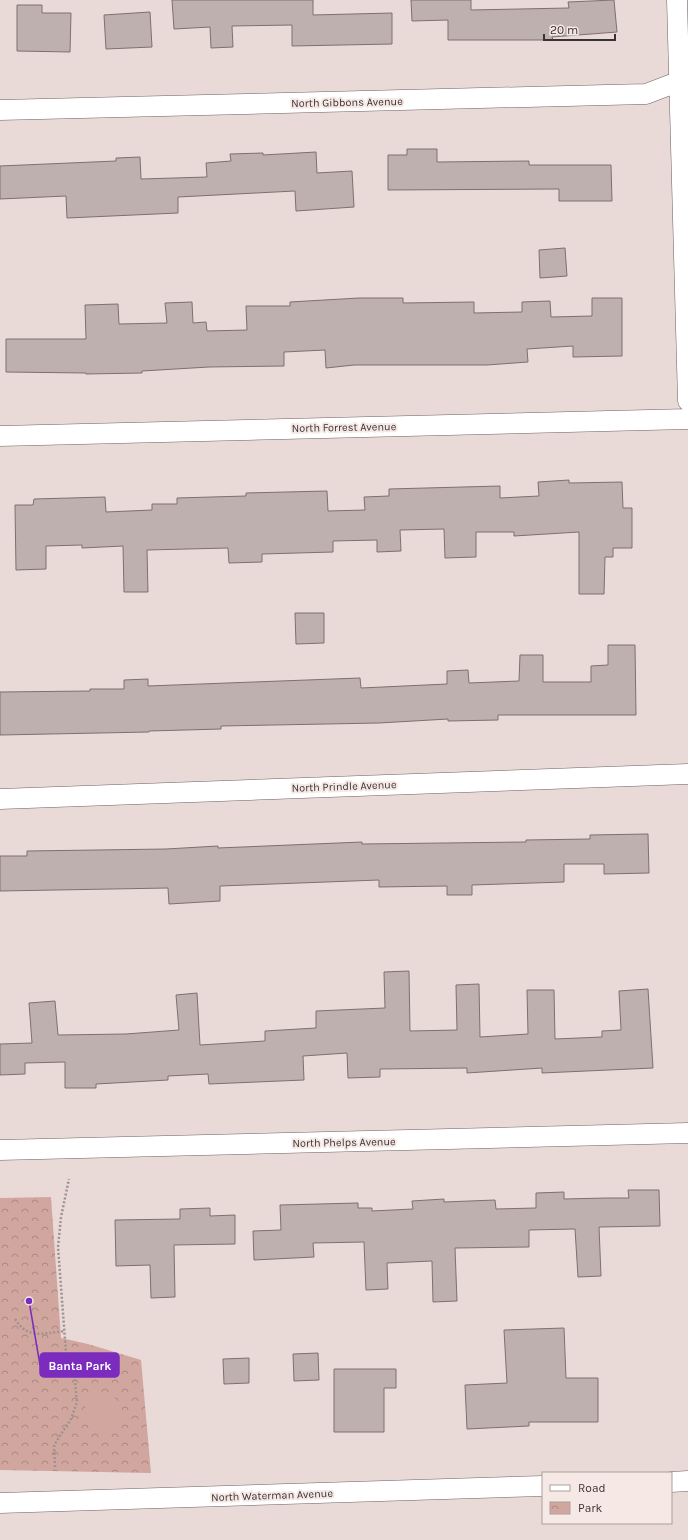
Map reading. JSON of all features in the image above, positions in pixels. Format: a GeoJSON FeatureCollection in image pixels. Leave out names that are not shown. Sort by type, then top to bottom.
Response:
{"type":"FeatureCollection","features":[{"type":"Feature","properties":{"kind":"street"},"geometry":{"type":"LineString","coordinates":[[677,0],[684,77],[688,401]]}},
{"type":"Feature","properties":{"kind":"street","name":"North Gibbons Avenue"},"geometry":{"type":"LineString","coordinates":[[0,110],[646,94],[684,77]]}},
{"type":"Feature","properties":{"kind":"street","name":"North Forrest Avenue"},"geometry":{"type":"LineString","coordinates":[[0,436],[688,419]]}},
{"type":"Feature","properties":{"kind":"street","name":"North Prindle Avenue"},"geometry":{"type":"LineString","coordinates":[[0,799],[688,774]]}},
{"type":"Feature","properties":{"kind":"street","name":"North Phelps Avenue"},"geometry":{"type":"LineString","coordinates":[[0,1150],[688,1133]]}},
{"type":"Feature","properties":{"kind":"street"},"geometry":{"type":"LineString","coordinates":[[672,1482],[688,1481]]}},
{"type":"Feature","properties":{"kind":"street","name":"North Waterman Avenue"},"geometry":{"type":"LineString","coordinates":[[0,1503],[542,1486]]}},
{"type":"Feature","properties":{"kind":"path"},"geometry":{"type":"LineString","coordinates":[[55,1467],[54,1445],[71,1419],[77,1402],[74,1382],[66,1353],[58,1247],[61,1217],[69,1178]]}},
{"type":"Feature","properties":{"kind":"path"},"geometry":{"type":"LineString","coordinates":[[15,1319],[21,1328],[32,1334],[64,1331]]}},
{"type":"Feature","properties":{"kind":"green space"},"geometry":{"type":"Polygon","coordinates":[[[51,1197],[61,1338],[88,1344],[141,1360],[151,1473],[0,1470],[0,1198],[51,1197]]]}},
{"type":"Feature","properties":{"kind":"green space"},"geometry":{"type":"Polygon","coordinates":[[[99,1394],[107,1394],[117,1399],[121,1406],[121,1420],[117,1427],[107,1432],[99,1432],[89,1427],[87,1424],[84,1417],[84,1409],[89,1399],[92,1397],[99,1394]]]}},
{"type":"Feature","properties":{"kind":"building"},"geometry":{"type":"Polygon","coordinates":[[[172,0],[313,0],[313,15],[392,13],[392,44],[292,46],[292,25],[232,26],[233,47],[211,48],[210,27],[174,29],[172,0]]]}},
{"type":"Feature","properties":{"kind":"building"},"geometry":{"type":"Polygon","coordinates":[[[411,0],[471,0],[471,10],[569,8],[568,2],[614,0],[617,32],[552,37],[553,40],[448,40],[448,20],[412,21],[411,0]]]}},
{"type":"Feature","properties":{"kind":"building"},"geometry":{"type":"Polygon","coordinates":[[[17,5],[42,5],[42,13],[71,13],[70,52],[17,51],[17,5]]]}},
{"type":"Feature","properties":{"kind":"building"},"geometry":{"type":"Polygon","coordinates":[[[150,12],[152,47],[106,49],[104,15],[150,12]]]}},
{"type":"Feature","properties":{"kind":"building"},"geometry":{"type":"Polygon","coordinates":[[[407,149],[437,149],[437,162],[529,161],[529,165],[611,165],[612,201],[559,201],[559,189],[388,190],[388,155],[407,155],[407,149]]]}},
{"type":"Feature","properties":{"kind":"building"},"geometry":{"type":"Polygon","coordinates":[[[316,152],[317,173],[352,171],[354,207],[296,211],[295,191],[178,197],[178,213],[67,218],[66,196],[0,199],[0,166],[116,161],[116,158],[140,157],[141,179],[207,177],[206,163],[231,161],[230,154],[263,153],[263,155],[316,152]]]}},
{"type":"Feature","properties":{"kind":"building"},"geometry":{"type":"Polygon","coordinates":[[[565,248],[567,276],[540,278],[539,250],[565,248]]]}},
{"type":"Feature","properties":{"kind":"building"},"geometry":{"type":"Polygon","coordinates":[[[359,298],[403,298],[403,303],[474,302],[474,313],[522,312],[522,302],[550,301],[551,317],[592,316],[592,298],[622,298],[622,356],[573,357],[573,346],[527,349],[528,362],[487,365],[354,365],[326,368],[325,350],[284,352],[284,366],[209,367],[142,371],[142,373],[86,374],[6,372],[6,339],[86,339],[85,305],[118,304],[119,324],[167,323],[165,303],[192,302],[193,323],[206,322],[207,331],[247,330],[246,306],[290,306],[290,302],[359,298]]]}},
{"type":"Feature","properties":{"kind":"building"},"geometry":{"type":"Polygon","coordinates":[[[569,480],[569,483],[622,482],[623,508],[632,508],[632,548],[613,548],[613,557],[605,557],[604,594],[579,594],[579,532],[514,536],[514,532],[476,532],[476,557],[445,558],[444,529],[400,530],[401,551],[377,552],[377,540],[333,541],[333,552],[262,554],[262,562],[229,563],[228,548],[147,550],[148,592],[124,592],[123,546],[82,548],[82,545],[46,546],[46,569],[16,570],[15,505],[33,505],[34,499],[105,497],[106,512],[152,510],[152,504],[177,504],[177,498],[246,496],[246,493],[327,491],[328,511],[365,510],[364,497],[389,496],[389,489],[500,486],[500,498],[539,496],[538,482],[569,480]]]}},
{"type":"Feature","properties":{"kind":"building"},"geometry":{"type":"Polygon","coordinates":[[[295,613],[324,613],[324,643],[296,644],[295,613]]]}},
{"type":"Feature","properties":{"kind":"building"},"geometry":{"type":"Polygon","coordinates":[[[608,645],[635,645],[636,715],[498,715],[498,720],[448,721],[448,719],[379,723],[221,726],[221,729],[149,732],[0,735],[0,692],[124,689],[124,680],[148,679],[148,686],[360,678],[361,688],[447,684],[447,671],[468,670],[469,683],[519,681],[520,655],[543,655],[543,682],[591,682],[591,666],[608,665],[608,645]]]}},
{"type":"Feature","properties":{"kind":"building"},"geometry":{"type":"Polygon","coordinates":[[[648,834],[649,873],[604,874],[604,864],[564,864],[564,882],[472,885],[472,895],[447,895],[447,886],[379,887],[379,880],[220,886],[220,901],[169,904],[168,888],[0,891],[0,856],[27,856],[27,851],[166,849],[218,846],[218,848],[362,842],[362,844],[526,842],[526,840],[590,839],[590,835],[648,834]]]}},
{"type":"Feature","properties":{"kind":"building"},"geometry":{"type":"Polygon","coordinates":[[[409,971],[410,1031],[457,1030],[456,985],[479,984],[480,1037],[528,1034],[527,990],[554,990],[555,1039],[602,1037],[602,1031],[621,1030],[619,991],[648,989],[653,1068],[542,1073],[542,1068],[467,1073],[467,1068],[380,1069],[380,1077],[348,1078],[347,1053],[303,1056],[304,1080],[209,1084],[208,1074],[168,1076],[168,1080],[96,1084],[96,1088],[65,1088],[65,1062],[25,1063],[25,1074],[0,1075],[0,1044],[32,1043],[29,1003],[55,1001],[58,1035],[126,1034],[179,1030],[176,995],[197,993],[200,1045],[265,1041],[265,1031],[316,1028],[316,1011],[385,1008],[384,972],[409,971]]]}},
{"type":"Feature","properties":{"kind":"building"},"geometry":{"type":"Polygon","coordinates":[[[628,1190],[659,1190],[660,1226],[599,1227],[601,1276],[578,1277],[575,1229],[529,1230],[529,1247],[455,1248],[457,1301],[433,1302],[432,1261],[387,1263],[388,1289],[366,1290],[364,1242],[313,1243],[314,1257],[254,1260],[253,1231],[281,1230],[280,1205],[358,1203],[358,1208],[372,1208],[372,1211],[413,1209],[412,1201],[444,1199],[444,1202],[495,1200],[496,1209],[536,1208],[536,1193],[564,1192],[564,1199],[629,1198],[628,1190]]]}},
{"type":"Feature","properties":{"kind":"building"},"geometry":{"type":"Polygon","coordinates":[[[210,1208],[210,1216],[235,1215],[235,1244],[174,1245],[175,1297],[151,1298],[150,1265],[116,1266],[115,1220],[180,1219],[180,1209],[210,1208]]]}},
{"type":"Feature","properties":{"kind":"building"},"geometry":{"type":"Polygon","coordinates":[[[564,1328],[566,1378],[598,1378],[598,1422],[529,1422],[529,1426],[467,1429],[465,1385],[507,1383],[504,1330],[564,1328]]]}},
{"type":"Feature","properties":{"kind":"building"},"geometry":{"type":"Polygon","coordinates":[[[318,1353],[319,1380],[294,1381],[293,1354],[318,1353]]]}},
{"type":"Feature","properties":{"kind":"building"},"geometry":{"type":"Polygon","coordinates":[[[249,1358],[249,1383],[224,1384],[223,1359],[249,1358]]]}},
{"type":"Feature","properties":{"kind":"building"},"geometry":{"type":"Polygon","coordinates":[[[334,1369],[396,1369],[396,1388],[384,1388],[384,1432],[334,1432],[334,1369]]]}},
{"type":"Feature","properties":{"kind":"place","name":"Banta Park"},"geometry":{"type":"Point","coordinates":[29,1301]}}]}
